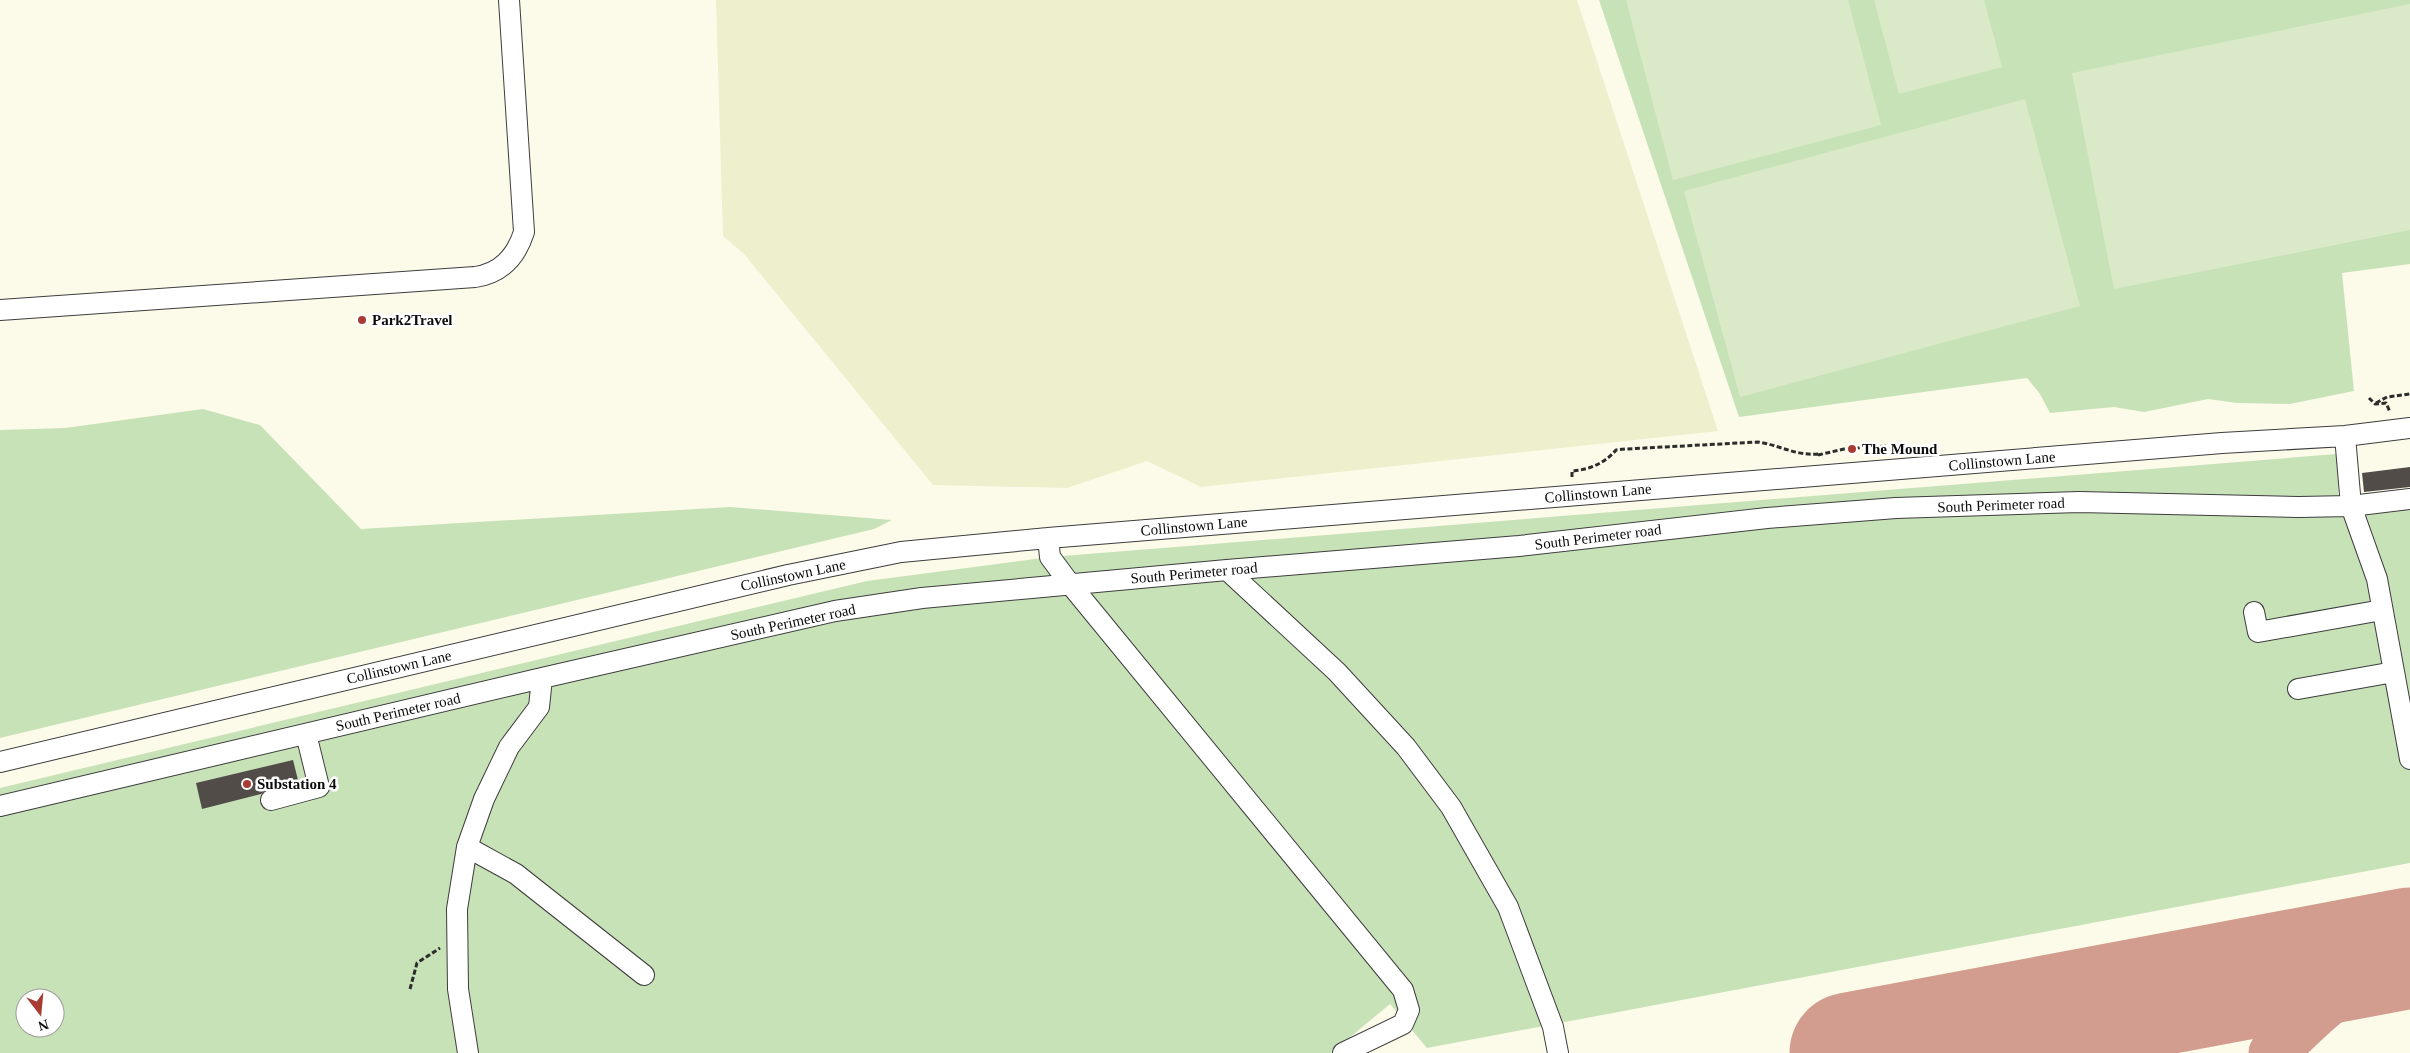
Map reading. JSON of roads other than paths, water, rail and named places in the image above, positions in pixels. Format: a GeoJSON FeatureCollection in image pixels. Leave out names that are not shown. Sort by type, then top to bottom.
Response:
{"type":"FeatureCollection","features":[{"type":"Feature","properties":{"kind":"street"},"geometry":{"type":"LineString","coordinates":[[0,310],[475,278],[504,266],[516,252],[524,232],[509,0]]}},
{"type":"Feature","properties":{"kind":"street","name":"Collinstown Lane"},"geometry":{"type":"LineString","coordinates":[[0,762],[788,574],[900,552],[1048,538],[2222,443],[2345,436],[2410,428]]}},
{"type":"Feature","properties":{"kind":"street"},"geometry":{"type":"LineString","coordinates":[[2345,436],[2352,506],[2377,580],[2410,759]]}},
{"type":"Feature","properties":{"kind":"street","name":"South Perimeter road"},"geometry":{"type":"LineString","coordinates":[[0,806],[835,611],[922,598],[1519,546],[1767,518],[1896,508],[2079,502],[2352,506],[2410,499]]}},
{"type":"Feature","properties":{"kind":"street"},"geometry":{"type":"LineString","coordinates":[[1048,538],[1050,557],[1070,584],[1404,990],[1409,1010],[1403,1024],[1342,1053]]}},
{"type":"Feature","properties":{"kind":"street"},"geometry":{"type":"LineString","coordinates":[[1227,570],[1337,672],[1406,747],[1451,807],[1508,907],[1553,1027],[1558,1053]]}},
{"type":"Feature","properties":{"kind":"street"},"geometry":{"type":"LineString","coordinates":[[2254,612],[2258,632],[2382,610]]}},
{"type":"Feature","properties":{"kind":"street"},"geometry":{"type":"LineString","coordinates":[[2298,689],[2394,672]]}},
{"type":"Feature","properties":{"kind":"street"},"geometry":{"type":"LineString","coordinates":[[468,1053],[458,989],[457,945],[457,910],[467,847],[484,799],[508,747],[539,707],[542,678]]}},
{"type":"Feature","properties":{"kind":"street"},"geometry":{"type":"LineString","coordinates":[[271,800],[319,787],[306,734]]}},
{"type":"Feature","properties":{"kind":"street"},"geometry":{"type":"LineString","coordinates":[[467,847],[516,874],[644,975]]}},
{"type":"Feature","properties":{"kind":"place","name":"Park2Travel"},"geometry":{"type":"Point","coordinates":[362,320]}},
{"type":"Feature","properties":{"kind":"place","name":"The Mound"},"geometry":{"type":"Point","coordinates":[1852,449]}},
{"type":"Feature","properties":{"kind":"place","name":"Substation 4"},"geometry":{"type":"Point","coordinates":[247,784]}}]}
